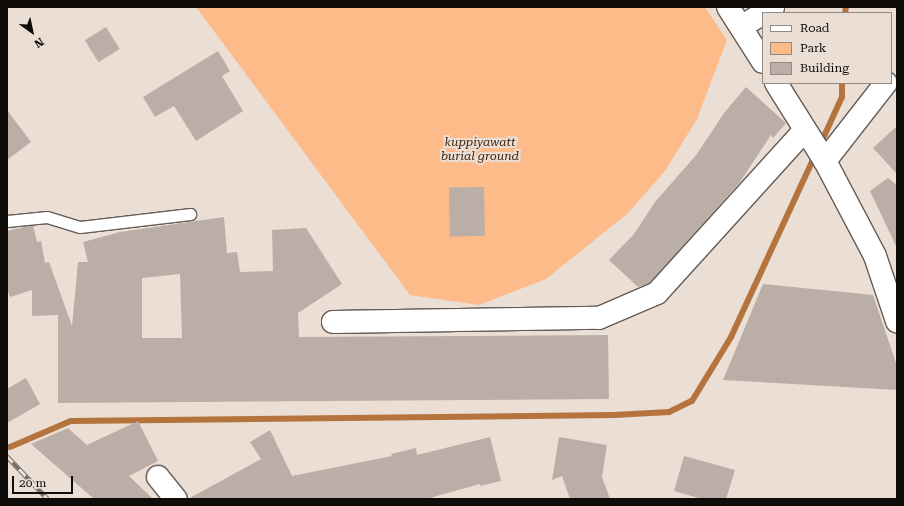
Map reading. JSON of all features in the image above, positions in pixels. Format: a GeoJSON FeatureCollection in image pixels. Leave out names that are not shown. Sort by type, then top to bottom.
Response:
{"type":"FeatureCollection","features":[{"type":"Feature","properties":{"kind":"street"},"geometry":{"type":"LineString","coordinates":[[728,7],[762,60]]}},
{"type":"Feature","properties":{"kind":"street"},"geometry":{"type":"LineString","coordinates":[[741,26],[762,14]]}},
{"type":"Feature","properties":{"kind":"street"},"geometry":{"type":"LineString","coordinates":[[777,84],[817,148],[875,256],[897,321]]}},
{"type":"Feature","properties":{"kind":"street"},"geometry":{"type":"LineString","coordinates":[[332,322],[599,318],[657,293],[817,148],[885,84]]}},
{"type":"Feature","properties":{"kind":"street"},"geometry":{"type":"LineString","coordinates":[[158,477],[176,499]]}},
{"type":"Feature","properties":{"kind":"lane"},"geometry":{"type":"LineString","coordinates":[[7,221],[47,217],[80,227],[190,214]]}},
{"type":"Feature","properties":{"kind":"green space","name":"kuppiyawatt burial ground"},"geometry":{"type":"Polygon","coordinates":[[[196,7],[705,7],[727,40],[697,119],[665,171],[627,214],[546,279],[479,305],[410,295],[196,7]]]}},
{"type":"Feature","properties":{"kind":"building"},"geometry":{"type":"Polygon","coordinates":[[[106,27],[120,49],[99,62],[85,40],[106,27]]]}},
{"type":"Feature","properties":{"kind":"building"},"geometry":{"type":"Polygon","coordinates":[[[218,51],[230,71],[222,76],[243,111],[196,141],[174,106],[155,117],[143,97],[218,51]]]}},
{"type":"Feature","properties":{"kind":"building"},"geometry":{"type":"Polygon","coordinates":[[[746,87],[786,123],[773,138],[771,135],[740,182],[650,283],[638,287],[609,260],[634,234],[655,202],[697,154],[724,113],[746,87]]]}},
{"type":"Feature","properties":{"kind":"building"},"geometry":{"type":"Polygon","coordinates":[[[7,110],[31,142],[7,160],[7,110]]]}},
{"type":"Feature","properties":{"kind":"building"},"geometry":{"type":"Polygon","coordinates":[[[897,126],[897,174],[873,148],[897,126]]]}},
{"type":"Feature","properties":{"kind":"building"},"geometry":{"type":"Polygon","coordinates":[[[888,178],[897,185],[897,248],[870,191],[888,178]]]}},
{"type":"Feature","properties":{"kind":"building"},"geometry":{"type":"Polygon","coordinates":[[[484,187],[485,236],[450,237],[449,188],[484,187]]]}},
{"type":"Feature","properties":{"kind":"building"},"geometry":{"type":"Polygon","coordinates":[[[224,217],[227,253],[237,252],[240,272],[273,271],[272,230],[306,228],[342,284],[298,313],[299,337],[608,335],[609,399],[58,403],[58,315],[32,316],[32,290],[10,297],[7,288],[7,231],[33,225],[37,242],[41,241],[45,263],[49,262],[72,326],[78,262],[88,262],[83,242],[120,232],[224,217]],[[180,274],[142,278],[142,338],[182,338],[180,274]]]}},
{"type":"Feature","properties":{"kind":"building"},"geometry":{"type":"Polygon","coordinates":[[[763,284],[873,295],[897,366],[897,390],[723,380],[763,284]]]}},
{"type":"Feature","properties":{"kind":"building"},"geometry":{"type":"Polygon","coordinates":[[[26,378],[40,404],[7,423],[7,389],[26,378]]]}},
{"type":"Feature","properties":{"kind":"building"},"geometry":{"type":"Polygon","coordinates":[[[138,421],[158,461],[129,476],[153,499],[94,499],[31,444],[68,428],[87,445],[138,421]]]}},
{"type":"Feature","properties":{"kind":"building"},"geometry":{"type":"Polygon","coordinates":[[[270,430],[292,476],[392,456],[391,454],[416,448],[417,455],[490,437],[501,481],[480,486],[480,484],[426,499],[188,499],[261,459],[250,442],[270,430]]]}},
{"type":"Feature","properties":{"kind":"building"},"geometry":{"type":"Polygon","coordinates":[[[559,437],[607,445],[602,477],[610,499],[570,499],[562,476],[552,480],[559,437]]]}},
{"type":"Feature","properties":{"kind":"building"},"geometry":{"type":"Polygon","coordinates":[[[684,456],[735,470],[726,499],[702,499],[674,491],[684,456]]]}},
{"type":"Feature","properties":{"kind":"waterway"},"geometry":{"type":"LineString","coordinates":[[845,12],[846,7]]}},
{"type":"Feature","properties":{"kind":"waterway"},"geometry":{"type":"LineString","coordinates":[[820,145],[842,97],[842,84]]}},
{"type":"Feature","properties":{"kind":"waterway"},"geometry":{"type":"LineString","coordinates":[[10,447],[71,421],[614,415],[669,412],[692,401],[731,337],[815,155]]}},
{"type":"Feature","properties":{"kind":"railway"},"geometry":{"type":"LineString","coordinates":[[7,456],[48,499]]}}]}
